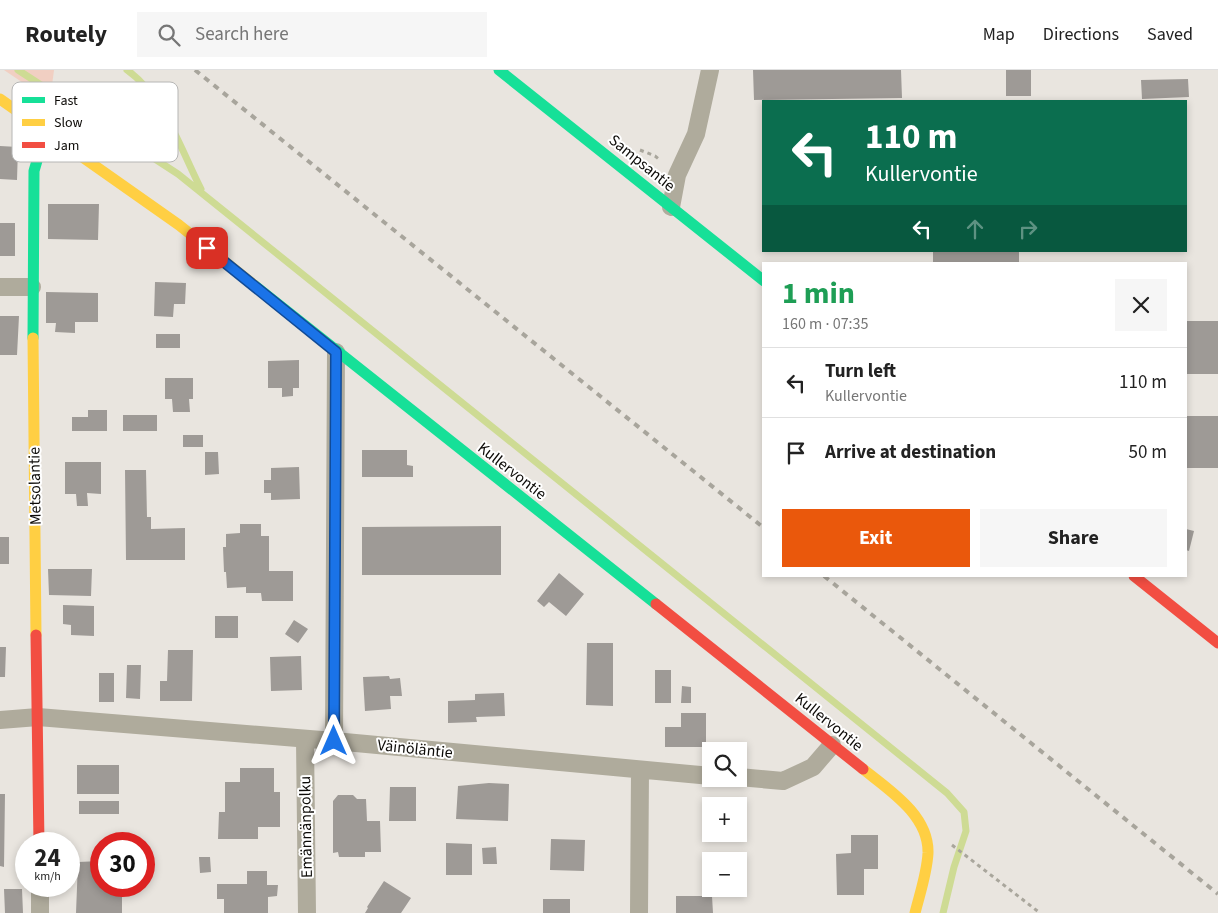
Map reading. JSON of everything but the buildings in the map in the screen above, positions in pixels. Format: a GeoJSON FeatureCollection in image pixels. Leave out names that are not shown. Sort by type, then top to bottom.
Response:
{"type":"FeatureCollection","features":[{"type":"Feature","properties":{"kind":"street","name":"Sampsantie"},"geometry":{"type":"LineString","coordinates":[[499,70],[762,279]]}},
{"type":"Feature","properties":{"kind":"street"},"geometry":{"type":"LineString","coordinates":[[671,207],[677,175],[696,134],[710,70]]}},
{"type":"Feature","properties":{"kind":"street","name":"Kullervontie"},"geometry":{"type":"LineString","coordinates":[[0,99],[12,107]]}},
{"type":"Feature","properties":{"kind":"street","name":"Metsolantie"},"geometry":{"type":"LineString","coordinates":[[37,162],[34,171],[32,287],[39,832]]}},
{"type":"Feature","properties":{"kind":"street","name":"Kullervontie"},"geometry":{"type":"LineString","coordinates":[[91,162],[179,225],[336,352],[832,745],[913,812],[926,833],[927,858],[915,913]]}},
{"type":"Feature","properties":{"kind":"street"},"geometry":{"type":"LineString","coordinates":[[0,287],[32,287]]}},
{"type":"Feature","properties":{"kind":"street"},"geometry":{"type":"LineString","coordinates":[[334,741],[336,352]]}},
{"type":"Feature","properties":{"kind":"street"},"geometry":{"type":"LineString","coordinates":[[1135,577],[1218,643]]}},
{"type":"Feature","properties":{"kind":"street","name":"Väinöläntie"},"geometry":{"type":"LineString","coordinates":[[0,720],[38,717],[334,741],[702,775]]}},
{"type":"Feature","properties":{"kind":"street","name":"Emännänpolku"},"geometry":{"type":"LineString","coordinates":[[305,740],[307,913]]}},
{"type":"Feature","properties":{"kind":"street"},"geometry":{"type":"LineString","coordinates":[[747,778],[783,780],[813,767],[832,745]]}},
{"type":"Feature","properties":{"kind":"street"},"geometry":{"type":"LineString","coordinates":[[639,913],[640,771]]}},
{"type":"Feature","properties":{"kind":"street"},"geometry":{"type":"LineString","coordinates":[[40,897],[40,913]]}},
{"type":"Feature","properties":{"kind":"path"},"geometry":{"type":"LineString","coordinates":[[926,833],[956,846],[1040,913]]}},
{"type":"Feature","properties":{"kind":"shaded area"},"geometry":{"type":"Polygon","coordinates":[[[4,70],[54,70],[52,82],[22,82],[4,70]]]}},
{"type":"Feature","properties":{"kind":"waterway"},"geometry":{"type":"LineString","coordinates":[[18,70],[36,82]]}},
{"type":"Feature","properties":{"kind":"waterway"},"geometry":{"type":"LineString","coordinates":[[127,70],[141,82]]}},
{"type":"Feature","properties":{"kind":"waterway"},"geometry":{"type":"LineString","coordinates":[[178,139],[201,189]]}},
{"type":"Feature","properties":{"kind":"waterway"},"geometry":{"type":"LineString","coordinates":[[160,162],[178,174],[947,793],[964,812],[966,831],[954,867],[943,913]]}},
{"type":"Feature","properties":{"kind":"railway"},"geometry":{"type":"LineString","coordinates":[[195,70],[762,526]]}},
{"type":"Feature","properties":{"kind":"railway"},"geometry":{"type":"LineString","coordinates":[[825,577],[1218,894]]}},
{"type":"Feature","properties":{"kind":"traffic: fast"},"geometry":{"type":"LineString","coordinates":[[499,70],[762,279]]}},
{"type":"Feature","properties":{"kind":"traffic: fast"},"geometry":{"type":"LineString","coordinates":[[33,338],[34,171],[37,162]]}},
{"type":"Feature","properties":{"kind":"traffic: fast"},"geometry":{"type":"LineString","coordinates":[[254,285],[656,604]]}},
{"type":"Feature","properties":{"kind":"traffic: slow"},"geometry":{"type":"LineString","coordinates":[[0,99],[12,107]]}},
{"type":"Feature","properties":{"kind":"traffic: slow"},"geometry":{"type":"LineString","coordinates":[[90,162],[179,225],[254,285]]}},
{"type":"Feature","properties":{"kind":"traffic: slow"},"geometry":{"type":"LineString","coordinates":[[33,338],[36,635]]}},
{"type":"Feature","properties":{"kind":"traffic: slow"},"geometry":{"type":"LineString","coordinates":[[863,769],[906,805],[915,815],[927,839],[926,868],[915,913]]}},
{"type":"Feature","properties":{"kind":"traffic: jam"},"geometry":{"type":"LineString","coordinates":[[1135,577],[1218,643]]}},
{"type":"Feature","properties":{"kind":"traffic: jam"},"geometry":{"type":"LineString","coordinates":[[656,604],[863,769]]}},
{"type":"Feature","properties":{"kind":"traffic: jam"},"geometry":{"type":"LineString","coordinates":[[36,635],[39,832]]}},
{"type":"Feature","properties":{"kind":"route"},"geometry":{"type":"LineString","coordinates":[[207,248],[336,352],[334,741]]}}]}
